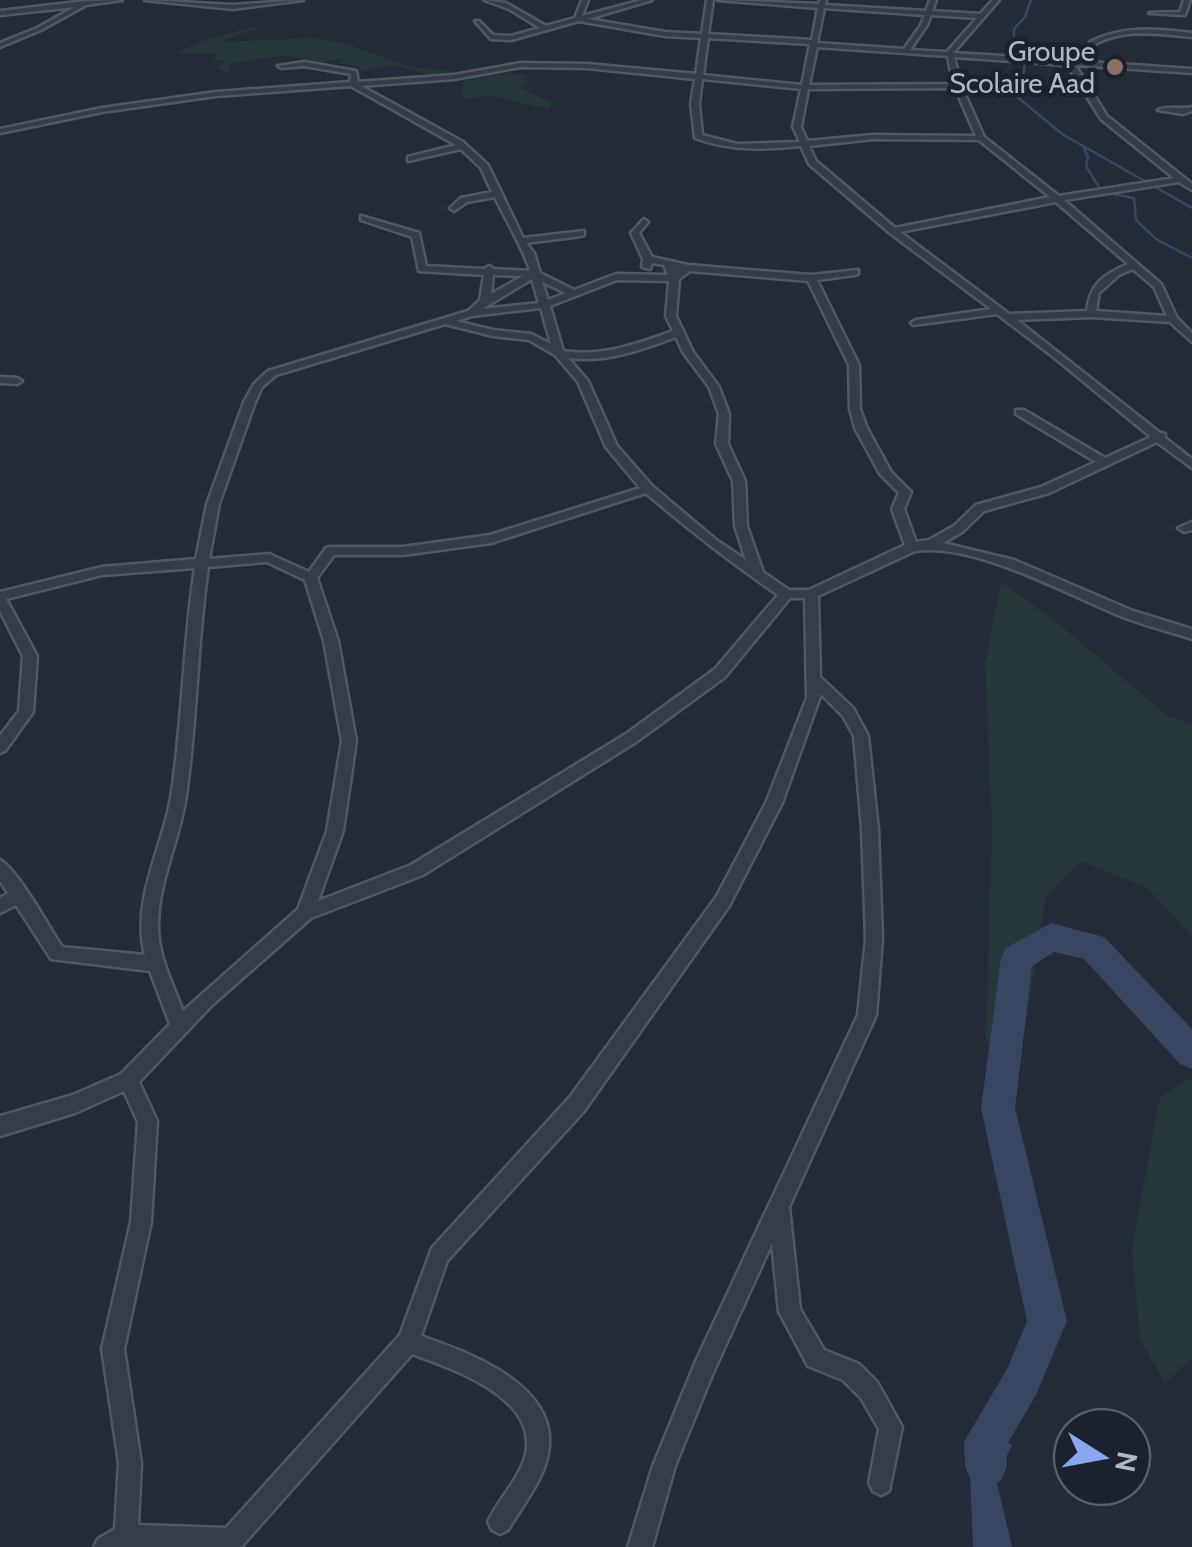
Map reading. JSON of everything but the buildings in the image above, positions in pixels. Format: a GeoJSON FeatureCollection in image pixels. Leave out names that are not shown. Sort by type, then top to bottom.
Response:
{"type":"FeatureCollection","features":[{"type":"Feature","properties":{"kind":"street"},"geometry":{"type":"LineString","coordinates":[[0,13],[119,0]]}},
{"type":"Feature","properties":{"kind":"street"},"geometry":{"type":"LineString","coordinates":[[148,0],[233,7],[300,0]]}},
{"type":"Feature","properties":{"kind":"street"},"geometry":{"type":"LineString","coordinates":[[488,0],[512,4],[528,22],[545,28]]}},
{"type":"Feature","properties":{"kind":"street"},"geometry":{"type":"LineString","coordinates":[[578,19],[586,0]]}},
{"type":"Feature","properties":{"kind":"street"},"geometry":{"type":"LineString","coordinates":[[477,22],[491,36],[500,38],[649,0]]}},
{"type":"Feature","properties":{"kind":"street"},"geometry":{"type":"LineString","coordinates":[[710,0],[695,104],[698,136],[724,146],[875,137],[981,138]]}},
{"type":"Feature","properties":{"kind":"street"},"geometry":{"type":"LineString","coordinates":[[720,0],[979,16]]}},
{"type":"Feature","properties":{"kind":"street"},"geometry":{"type":"LineString","coordinates":[[907,49],[930,14],[933,0]]}},
{"type":"Feature","properties":{"kind":"street"},"geometry":{"type":"LineString","coordinates":[[950,52],[996,0]]}},
{"type":"Feature","properties":{"kind":"street"},"geometry":{"type":"LineString","coordinates":[[1152,13],[1183,14],[1187,0]]}},
{"type":"Feature","properties":{"kind":"street"},"geometry":{"type":"LineString","coordinates":[[0,45],[40,29],[88,1]]}},
{"type":"Feature","properties":{"kind":"street"},"geometry":{"type":"LineString","coordinates":[[1143,3],[1152,13],[1156,31]]}},
{"type":"Feature","properties":{"kind":"street"},"geometry":{"type":"LineString","coordinates":[[823,4],[797,127],[812,162],[893,231],[1161,436],[1192,464]]}},
{"type":"Feature","properties":{"kind":"street"},"geometry":{"type":"LineString","coordinates":[[578,19],[702,37],[1064,59],[1192,71]]}},
{"type":"Feature","properties":{"kind":"street"},"geometry":{"type":"LineString","coordinates":[[1086,61],[1092,43],[1105,36],[1156,31],[1192,36]]}},
{"type":"Feature","properties":{"kind":"street"},"geometry":{"type":"LineString","coordinates":[[950,52],[957,85],[981,138],[1060,200],[1158,286],[1173,319],[1192,339]]}},
{"type":"Feature","properties":{"kind":"street"},"geometry":{"type":"LineString","coordinates":[[1064,59],[1104,117],[1192,188]]}},
{"type":"Feature","properties":{"kind":"street"},"geometry":{"type":"LineString","coordinates":[[281,66],[304,64],[354,72],[354,85]]}},
{"type":"Feature","properties":{"kind":"street"},"geometry":{"type":"LineString","coordinates":[[0,131],[102,110],[216,94],[466,76],[492,68],[534,65],[587,66],[698,80],[803,87],[908,89],[957,85]]}},
{"type":"Feature","properties":{"kind":"street"},"geometry":{"type":"LineString","coordinates":[[354,85],[462,146],[485,168],[512,228],[530,253],[560,353],[583,381],[612,448],[648,489],[758,577],[786,594],[811,594],[912,547],[932,544],[958,529],[980,508],[1045,490],[1161,436]]}},
{"type":"Feature","properties":{"kind":"street"},"geometry":{"type":"LineString","coordinates":[[1162,110],[1189,105],[1192,120]]}},
{"type":"Feature","properties":{"kind":"street"},"geometry":{"type":"LineString","coordinates":[[411,159],[462,146]]}},
{"type":"Feature","properties":{"kind":"street"},"geometry":{"type":"LineString","coordinates":[[893,231],[1180,178]]}},
{"type":"Feature","properties":{"kind":"street"},"geometry":{"type":"LineString","coordinates":[[454,208],[464,200],[498,194]]}},
{"type":"Feature","properties":{"kind":"street"},"geometry":{"type":"LineString","coordinates":[[364,218],[416,235],[422,269],[534,274],[574,293]]}},
{"type":"Feature","properties":{"kind":"street"},"geometry":{"type":"LineString","coordinates":[[636,278],[646,272],[648,259],[635,233],[644,222]]}},
{"type":"Feature","properties":{"kind":"street"},"geometry":{"type":"LineString","coordinates":[[495,232],[512,228]]}},
{"type":"Feature","properties":{"kind":"street"},"geometry":{"type":"LineString","coordinates":[[521,242],[581,234]]}},
{"type":"Feature","properties":{"kind":"street"},"geometry":{"type":"LineString","coordinates":[[648,259],[688,268],[810,278],[855,272]]}},
{"type":"Feature","properties":{"kind":"street"},"geometry":{"type":"LineString","coordinates":[[668,264],[674,278],[671,316],[714,387],[724,414],[722,444],[739,482],[741,526],[758,577]]}},
{"type":"Feature","properties":{"kind":"street"},"geometry":{"type":"LineString","coordinates":[[1091,314],[1094,292],[1134,264]]}},
{"type":"Feature","properties":{"kind":"street"},"geometry":{"type":"LineString","coordinates":[[180,1026],[147,941],[155,886],[178,803],[202,564],[214,499],[247,406],[262,379],[328,354],[442,320],[543,306],[608,278],[674,278],[688,268]]}},
{"type":"Feature","properties":{"kind":"street"},"geometry":{"type":"LineString","coordinates":[[485,301],[489,270]]}},
{"type":"Feature","properties":{"kind":"street"},"geometry":{"type":"LineString","coordinates":[[471,313],[534,274]]}},
{"type":"Feature","properties":{"kind":"street"},"geometry":{"type":"LineString","coordinates":[[810,278],[854,365],[855,409],[862,428],[886,474],[905,492],[898,510],[912,547]]}},
{"type":"Feature","properties":{"kind":"street"},"geometry":{"type":"LineString","coordinates":[[916,322],[1003,314],[1173,319]]}},
{"type":"Feature","properties":{"kind":"street"},"geometry":{"type":"LineString","coordinates":[[442,320],[506,336],[531,337],[560,353],[584,356],[619,352],[678,333]]}},
{"type":"Feature","properties":{"kind":"street"},"geometry":{"type":"LineString","coordinates":[[0,380],[17,381]]}},
{"type":"Feature","properties":{"kind":"street"},"geometry":{"type":"LineString","coordinates":[[1020,412],[1104,462]]}},
{"type":"Feature","properties":{"kind":"street"},"geometry":{"type":"LineString","coordinates":[[311,578],[330,551],[403,551],[490,540],[648,489]]}},
{"type":"Feature","properties":{"kind":"street"},"geometry":{"type":"LineString","coordinates":[[932,544],[1010,563],[1128,614],[1192,634]]}},
{"type":"Feature","properties":{"kind":"street"},"geometry":{"type":"LineString","coordinates":[[0,747],[26,712],[30,656],[0,598],[102,571],[269,558],[311,578],[330,641],[349,741],[335,831],[304,912]]}},
{"type":"Feature","properties":{"kind":"street"},"geometry":{"type":"LineString","coordinates":[[0,1126],[75,1104],[128,1080],[180,1026],[304,912],[417,870],[632,738],[720,673],[786,594]]}},
{"type":"Feature","properties":{"kind":"street"},"geometry":{"type":"LineString","coordinates":[[128,1080],[148,1122],[141,1222],[113,1349],[130,1463],[116,1541],[231,1544],[408,1342],[439,1255],[577,1104],[723,902],[774,803],[814,698],[811,594]]}},
{"type":"Feature","properties":{"kind":"street"},"geometry":{"type":"LineString","coordinates":[[640,1547],[671,1450],[778,1204],[867,1015],[874,939],[870,829],[861,736],[848,712],[813,678]]}},
{"type":"Feature","properties":{"kind":"street"},"geometry":{"type":"LineString","coordinates":[[0,867],[57,954],[156,964]]}},
{"type":"Feature","properties":{"kind":"street"},"geometry":{"type":"LineString","coordinates":[[0,906],[20,895]]}},
{"type":"Feature","properties":{"kind":"street"},"geometry":{"type":"LineString","coordinates":[[778,1204],[790,1312],[816,1358],[851,1372],[869,1390],[891,1427],[881,1483]]}},
{"type":"Feature","properties":{"kind":"street"},"geometry":{"type":"LineString","coordinates":[[408,1342],[473,1364],[521,1400],[539,1432],[537,1454],[500,1522]]}},
{"type":"Feature","properties":{"kind":"shaded area"},"geometry":{"type":"Polygon","coordinates":[[[259,28],[220,42],[312,38],[343,43],[408,66],[459,73],[430,75],[392,65],[360,71],[358,66],[337,64],[346,58],[320,63],[287,55],[234,63],[228,66],[232,72],[228,74],[217,67],[227,60],[211,60],[220,54],[176,53],[211,38],[259,28]]]}},
{"type":"Feature","properties":{"kind":"shaded area"},"geometry":{"type":"Polygon","coordinates":[[[477,75],[529,76],[522,79],[529,82],[520,88],[552,103],[548,109],[489,95],[467,99],[460,94],[465,88],[461,83],[477,75]]]}},
{"type":"Feature","properties":{"kind":"shaded area"},"geometry":{"type":"Polygon","coordinates":[[[1001,582],[1054,620],[1168,716],[1192,725],[1192,936],[1146,887],[1081,861],[1046,897],[1019,1065],[986,1042],[992,828],[985,663],[1001,582]]]}},
{"type":"Feature","properties":{"kind":"shaded area"},"geometry":{"type":"Polygon","coordinates":[[[1192,1078],[1192,1358],[1165,1383],[1140,1340],[1132,1248],[1160,1097],[1192,1078]]]}},
{"type":"Feature","properties":{"kind":"water"},"geometry":{"type":"Polygon","coordinates":[[[976,1421],[1012,1445],[996,1478],[1012,1547],[973,1547],[970,1471],[976,1421]]]}},
{"type":"Feature","properties":{"kind":"waterway"},"geometry":{"type":"LineString","coordinates":[[1031,0],[1025,17],[1014,29],[1014,53],[1025,63],[1022,83],[1009,90],[1062,134],[1192,208]]}},
{"type":"Feature","properties":{"kind":"waterway"},"geometry":{"type":"LineString","coordinates":[[1083,146],[1088,157],[1086,166],[1102,192],[1134,198],[1136,220],[1156,239],[1192,258]]}},
{"type":"Feature","properties":{"kind":"waterway"},"geometry":{"type":"LineString","coordinates":[[986,1466],[985,1442],[1022,1381],[1047,1321],[998,1108],[1017,958],[1051,937],[1093,947],[1192,1053]]}},
{"type":"Feature","properties":{"kind":"place","name":"Groupe Scolaire Aad"},"geometry":{"type":"Point","coordinates":[1115,67]}}]}
